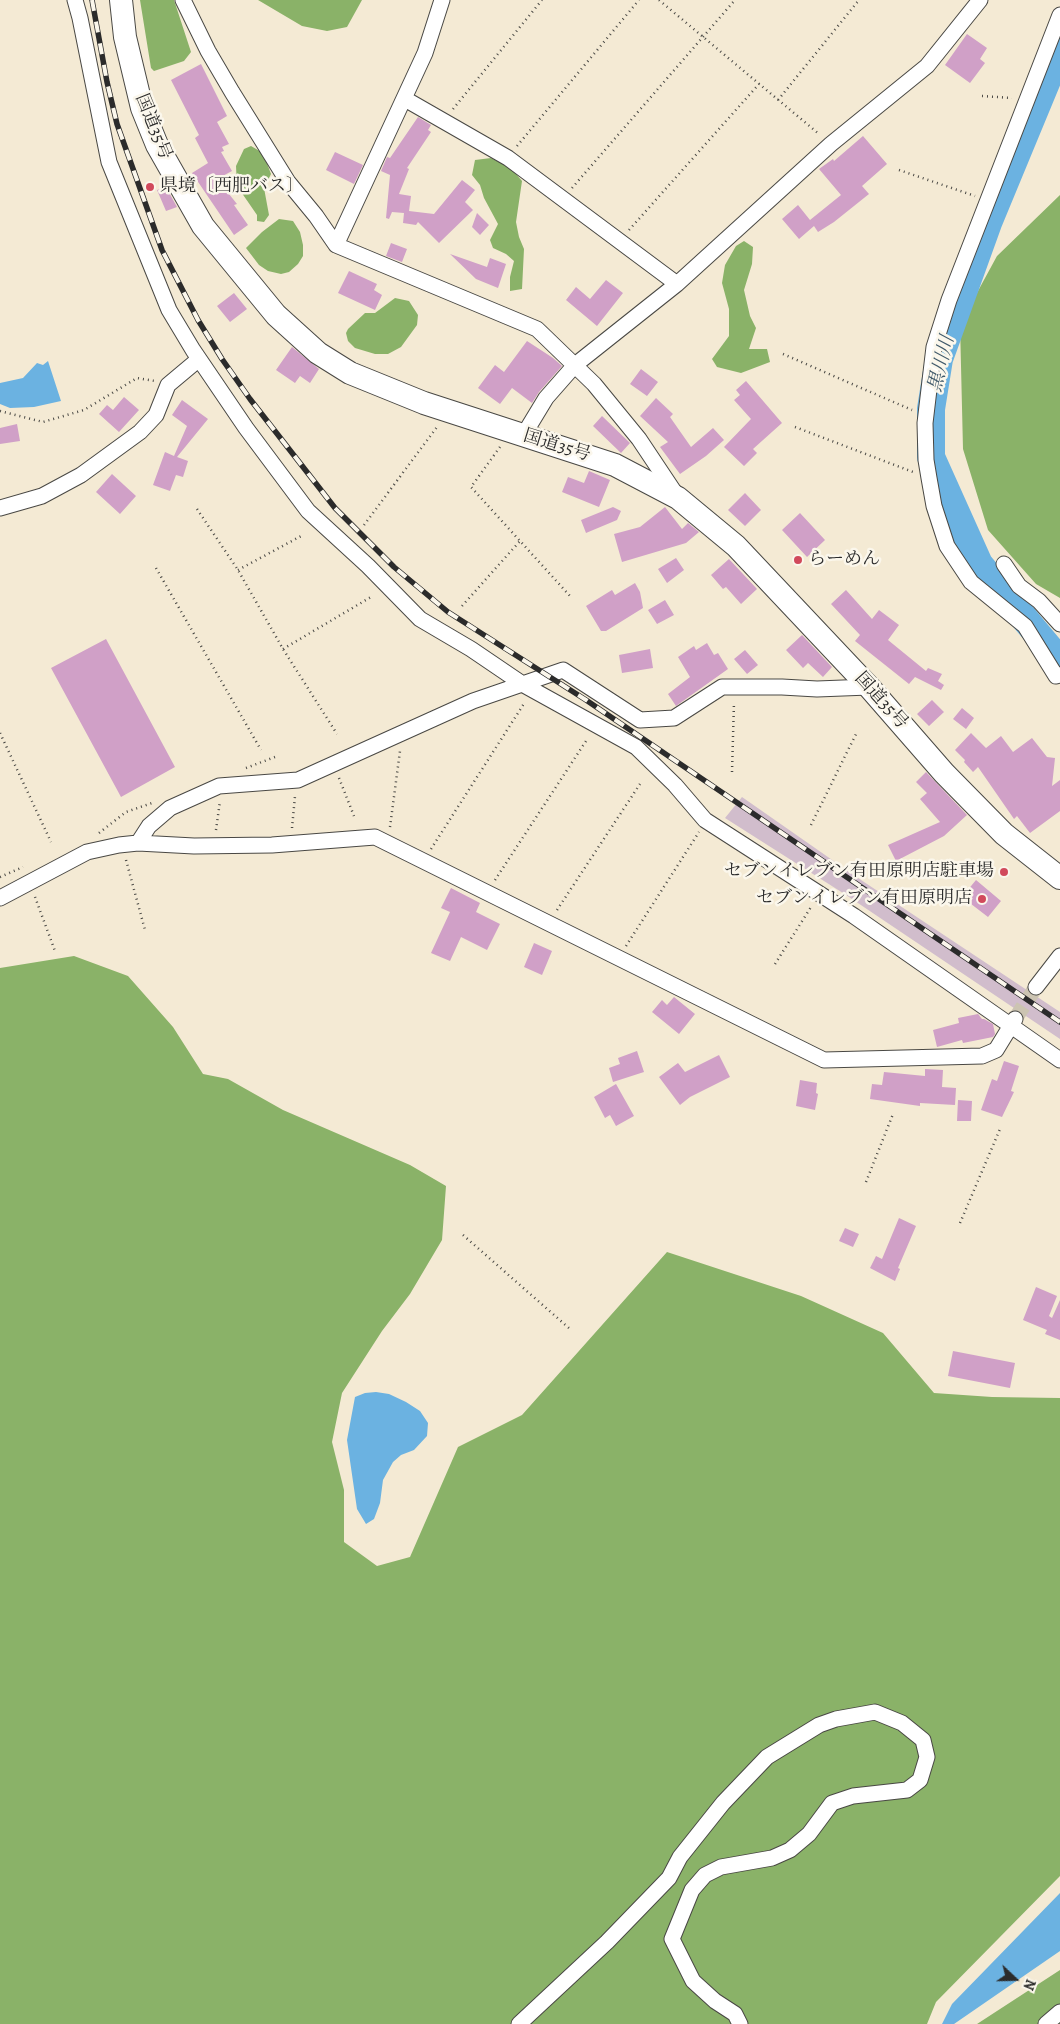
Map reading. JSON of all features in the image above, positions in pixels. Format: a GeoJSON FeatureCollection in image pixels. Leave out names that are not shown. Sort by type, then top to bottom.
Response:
{"type":"FeatureCollection","features":[{"type":"Feature","properties":{"kind":"highway","name":"国道35号"},"geometry":{"type":"LineString","coordinates":[[121,0],[126,37],[140,99],[157,145],[203,226],[276,315],[318,353],[350,373],[424,403],[615,465],[678,498],[736,546],[869,687],[944,773],[1004,834],[1060,878]]}},
{"type":"Feature","properties":{"kind":"street"},"geometry":{"type":"LineString","coordinates":[[74,0],[80,18],[109,162],[168,310],[199,360],[246,428],[308,511],[368,566],[420,619],[471,649],[526,691],[636,747],[675,785],[705,820],[854,916],[1013,1023],[1060,1060]]}},
{"type":"Feature","properties":{"kind":"street"},"geometry":{"type":"LineString","coordinates":[[183,0],[208,51],[288,182],[316,216],[336,246],[537,330],[594,384],[640,439],[678,498]]}},
{"type":"Feature","properties":{"kind":"street"},"geometry":{"type":"LineString","coordinates":[[336,246],[426,53],[442,0]]}},
{"type":"Feature","properties":{"kind":"street"},"geometry":{"type":"LineString","coordinates":[[523,436],[546,398],[575,365],[678,284],[831,144],[927,66],[980,0]]}},
{"type":"Feature","properties":{"kind":"street"},"geometry":{"type":"LineString","coordinates":[[1058,675],[1024,626],[971,582],[947,546],[934,506],[926,460],[926,415],[934,347],[949,300],[1060,15]]}},
{"type":"Feature","properties":{"kind":"street"},"geometry":{"type":"LineString","coordinates":[[405,99],[508,158],[678,284]]}},
{"type":"Feature","properties":{"kind":"street"},"geometry":{"type":"LineString","coordinates":[[0,508],[42,496],[81,475],[132,438],[156,415],[168,385],[199,360]]}},
{"type":"Feature","properties":{"kind":"street"},"geometry":{"type":"LineString","coordinates":[[1004,564],[1019,586],[1039,601],[1060,624]]}},
{"type":"Feature","properties":{"kind":"street"},"geometry":{"type":"LineString","coordinates":[[138,843],[149,826],[170,808],[219,786],[298,780],[473,701],[526,691],[563,670],[640,720],[674,718],[722,687],[782,686],[817,689],[869,687]]}},
{"type":"Feature","properties":{"kind":"street"},"geometry":{"type":"LineString","coordinates":[[0,898],[87,852],[119,845],[138,843],[194,846],[272,845],[375,838],[824,1060],[982,1056],[996,1050],[1013,1023]]}},
{"type":"Feature","properties":{"kind":"street"},"geometry":{"type":"LineString","coordinates":[[1036,987],[1060,956]]}},
{"type":"Feature","properties":{"kind":"street"},"geometry":{"type":"LineString","coordinates":[[519,2024],[607,1942],[669,1878],[680,1858],[722,1803],[767,1757],[820,1725],[836,1719],[875,1712],[902,1722],[923,1740],[927,1757],[920,1780],[907,1790],[853,1796],[832,1803],[809,1834],[790,1850],[772,1858],[721,1867],[704,1875],[692,1890],[672,1939],[693,1981],[715,2001],[736,2014],[740,2024]]}},
{"type":"Feature","properties":{"kind":"street"},"geometry":{"type":"LineString","coordinates":[[1046,2024],[1060,2012]]}},
{"type":"Feature","properties":{"kind":"path"},"geometry":{"type":"LineString","coordinates":[[449,114],[542,0]]}},
{"type":"Feature","properties":{"kind":"path"},"geometry":{"type":"LineString","coordinates":[[512,152],[639,0]]}},
{"type":"Feature","properties":{"kind":"path"},"geometry":{"type":"LineString","coordinates":[[660,0],[825,139]]}},
{"type":"Feature","properties":{"kind":"path"},"geometry":{"type":"LineString","coordinates":[[569,192],[735,0]]}},
{"type":"Feature","properties":{"kind":"path"},"geometry":{"type":"LineString","coordinates":[[778,100],[859,0]]}},
{"type":"Feature","properties":{"kind":"path"},"geometry":{"type":"LineString","coordinates":[[627,232],[759,84]]}},
{"type":"Feature","properties":{"kind":"path"},"geometry":{"type":"LineString","coordinates":[[982,96],[1027,99]]}},
{"type":"Feature","properties":{"kind":"path"},"geometry":{"type":"LineString","coordinates":[[899,170],[988,201]]}},
{"type":"Feature","properties":{"kind":"path"},"geometry":{"type":"LineString","coordinates":[[784,354],[926,415]]}},
{"type":"Feature","properties":{"kind":"path"},"geometry":{"type":"LineString","coordinates":[[0,411],[43,422],[84,410],[137,378],[168,385]]}},
{"type":"Feature","properties":{"kind":"path"},"geometry":{"type":"LineString","coordinates":[[364,525],[438,426]]}},
{"type":"Feature","properties":{"kind":"path"},"geometry":{"type":"LineString","coordinates":[[795,427],[929,478]]}},
{"type":"Feature","properties":{"kind":"path"},"geometry":{"type":"LineString","coordinates":[[500,447],[470,487],[570,596]]}},
{"type":"Feature","properties":{"kind":"path"},"geometry":{"type":"LineString","coordinates":[[197,508],[238,570],[283,649],[337,734]]}},
{"type":"Feature","properties":{"kind":"path"},"geometry":{"type":"LineString","coordinates":[[238,570],[303,535]]}},
{"type":"Feature","properties":{"kind":"path"},"geometry":{"type":"LineString","coordinates":[[462,606],[520,541]]}},
{"type":"Feature","properties":{"kind":"path"},"geometry":{"type":"LineString","coordinates":[[156,568],[261,750]]}},
{"type":"Feature","properties":{"kind":"path"},"geometry":{"type":"LineString","coordinates":[[283,649],[371,597]]}},
{"type":"Feature","properties":{"kind":"path"},"geometry":{"type":"LineString","coordinates":[[429,853],[526,691]]}},
{"type":"Feature","properties":{"kind":"path"},"geometry":{"type":"LineString","coordinates":[[732,772],[734,693]]}},
{"type":"Feature","properties":{"kind":"path"},"geometry":{"type":"LineString","coordinates":[[811,825],[856,732]]}},
{"type":"Feature","properties":{"kind":"path"},"geometry":{"type":"LineString","coordinates":[[0,733],[51,842]]}},
{"type":"Feature","properties":{"kind":"path"},"geometry":{"type":"LineString","coordinates":[[494,882],[586,741]]}},
{"type":"Feature","properties":{"kind":"path"},"geometry":{"type":"LineString","coordinates":[[389,831],[401,744]]}},
{"type":"Feature","properties":{"kind":"path"},"geometry":{"type":"LineString","coordinates":[[238,771],[275,757]]}},
{"type":"Feature","properties":{"kind":"path"},"geometry":{"type":"LineString","coordinates":[[337,772],[354,816]]}},
{"type":"Feature","properties":{"kind":"path"},"geometry":{"type":"LineString","coordinates":[[556,913],[640,784]]}},
{"type":"Feature","properties":{"kind":"path"},"geometry":{"type":"LineString","coordinates":[[291,832],[295,796]]}},
{"type":"Feature","properties":{"kind":"path"},"geometry":{"type":"LineString","coordinates":[[216,830],[220,801]]}},
{"type":"Feature","properties":{"kind":"path"},"geometry":{"type":"LineString","coordinates":[[95,836],[126,812],[154,802]]}},
{"type":"Feature","properties":{"kind":"path"},"geometry":{"type":"LineString","coordinates":[[624,948],[700,831]]}},
{"type":"Feature","properties":{"kind":"path"},"geometry":{"type":"LineString","coordinates":[[125,856],[145,930]]}},
{"type":"Feature","properties":{"kind":"path"},"geometry":{"type":"LineString","coordinates":[[0,877],[27,865]]}},
{"type":"Feature","properties":{"kind":"path"},"geometry":{"type":"LineString","coordinates":[[33,891],[55,951]]}},
{"type":"Feature","properties":{"kind":"path"},"geometry":{"type":"LineString","coordinates":[[775,964],[815,902]]}},
{"type":"Feature","properties":{"kind":"path"},"geometry":{"type":"LineString","coordinates":[[866,1182],[893,1114]]}},
{"type":"Feature","properties":{"kind":"path"},"geometry":{"type":"LineString","coordinates":[[960,1224],[1000,1129]]}},
{"type":"Feature","properties":{"kind":"path"},"geometry":{"type":"LineString","coordinates":[[463,1236],[570,1329]]}},
{"type":"Feature","properties":{"kind":"shaded area"},"geometry":{"type":"Polygon","coordinates":[[[742,797],[858,878],[1060,1012],[1060,1039],[846,895],[725,818],[742,797]]]}},
{"type":"Feature","properties":{"kind":"green space"},"geometry":{"type":"Polygon","coordinates":[[[140,0],[174,0],[191,52],[184,61],[154,71],[151,68],[140,0]]]}},
{"type":"Feature","properties":{"kind":"green space"},"geometry":{"type":"Polygon","coordinates":[[[258,0],[362,0],[347,27],[327,31],[302,26],[258,0]]]}},
{"type":"Feature","properties":{"kind":"green space"},"geometry":{"type":"Polygon","coordinates":[[[251,146],[263,153],[271,174],[264,188],[269,215],[264,222],[257,221],[257,215],[237,186],[236,166],[244,149],[251,146]]]}},
{"type":"Feature","properties":{"kind":"green space"},"geometry":{"type":"Polygon","coordinates":[[[491,158],[511,168],[522,181],[516,222],[524,249],[522,289],[510,291],[510,277],[514,261],[506,254],[493,248],[490,240],[498,224],[484,198],[480,185],[472,175],[475,160],[491,158]]]}},
{"type":"Feature","properties":{"kind":"green space"},"geometry":{"type":"Polygon","coordinates":[[[1060,195],[1060,598],[1036,584],[988,530],[963,449],[960,324],[997,256],[1060,195]]]}},
{"type":"Feature","properties":{"kind":"green space"},"geometry":{"type":"Polygon","coordinates":[[[279,219],[293,221],[300,232],[303,245],[303,256],[298,264],[289,272],[281,274],[268,271],[259,265],[246,248],[279,219]]]}},
{"type":"Feature","properties":{"kind":"green space"},"geometry":{"type":"Polygon","coordinates":[[[744,241],[753,247],[752,264],[744,290],[750,316],[756,328],[749,349],[767,349],[770,362],[741,373],[717,367],[712,359],[729,336],[729,309],[722,283],[725,265],[736,246],[744,241]]]}},
{"type":"Feature","properties":{"kind":"green space"},"geometry":{"type":"Polygon","coordinates":[[[395,298],[409,301],[418,315],[417,325],[401,347],[388,354],[375,354],[355,348],[348,341],[346,333],[348,329],[365,313],[375,313],[395,298]]]}},
{"type":"Feature","properties":{"kind":"green space"},"geometry":{"type":"Polygon","coordinates":[[[74,956],[128,976],[173,1027],[203,1074],[228,1079],[283,1110],[410,1165],[446,1186],[442,1240],[410,1294],[382,1331],[342,1393],[332,1442],[344,1490],[344,1542],[377,1566],[410,1557],[458,1447],[522,1415],[667,1252],[801,1296],[883,1333],[934,1393],[992,1397],[1060,1398],[1060,1876],[936,2002],[927,2024],[0,2024],[0,968],[74,956]]]}},
{"type":"Feature","properties":{"kind":"green space"},"geometry":{"type":"Polygon","coordinates":[[[1060,1970],[1060,2024],[977,2024],[1060,1970]]]}},
{"type":"Feature","properties":{"kind":"water"},"geometry":{"type":"Polygon","coordinates":[[[48,361],[61,401],[34,407],[10,408],[0,404],[0,383],[23,378],[37,363],[43,365],[48,361]]]}},
{"type":"Feature","properties":{"kind":"water"},"geometry":{"type":"Polygon","coordinates":[[[365,1393],[389,1394],[406,1402],[420,1411],[428,1423],[427,1436],[414,1450],[401,1455],[393,1462],[383,1480],[380,1503],[374,1519],[366,1524],[357,1509],[347,1440],[355,1397],[365,1393]]]}},
{"type":"Feature","properties":{"kind":"water"},"geometry":{"type":"Polygon","coordinates":[[[1060,1893],[1060,1951],[954,2024],[942,2024],[952,2004],[1060,1893]]]}},
{"type":"Feature","properties":{"kind":"building"},"geometry":{"type":"Polygon","coordinates":[[[967,34],[987,48],[980,59],[985,63],[970,83],[945,65],[967,34]]]}},
{"type":"Feature","properties":{"kind":"building"},"geometry":{"type":"Polygon","coordinates":[[[201,64],[227,116],[217,122],[229,144],[222,147],[224,151],[221,152],[232,171],[217,179],[237,204],[234,205],[248,225],[234,235],[192,173],[208,163],[195,138],[199,135],[171,80],[201,64]]]}},
{"type":"Feature","properties":{"kind":"building"},"geometry":{"type":"Polygon","coordinates":[[[418,117],[431,125],[428,130],[431,132],[407,168],[409,169],[399,194],[411,196],[409,211],[434,214],[462,180],[475,190],[465,202],[473,210],[439,243],[418,222],[416,225],[403,223],[404,213],[392,212],[389,219],[386,218],[390,175],[381,171],[387,157],[390,158],[418,117]]]}},
{"type":"Feature","properties":{"kind":"building"},"geometry":{"type":"Polygon","coordinates":[[[863,136],[887,164],[862,186],[869,194],[834,222],[818,232],[814,226],[799,239],[782,219],[798,205],[810,220],[841,195],[819,169],[833,159],[834,161],[863,136]]]}},
{"type":"Feature","properties":{"kind":"building"},"geometry":{"type":"Polygon","coordinates":[[[335,152],[363,165],[354,184],[326,170],[335,152]]]}},
{"type":"Feature","properties":{"kind":"building"},"geometry":{"type":"Polygon","coordinates":[[[166,187],[177,207],[166,211],[157,190],[166,187]]]}},
{"type":"Feature","properties":{"kind":"building"},"geometry":{"type":"Polygon","coordinates":[[[477,213],[489,225],[480,235],[472,227],[477,213]]]}},
{"type":"Feature","properties":{"kind":"building"},"geometry":{"type":"Polygon","coordinates":[[[391,243],[407,249],[402,262],[386,256],[391,243]]]}},
{"type":"Feature","properties":{"kind":"building"},"geometry":{"type":"Polygon","coordinates":[[[450,254],[487,267],[490,258],[506,264],[498,288],[476,279],[450,254]]]}},
{"type":"Feature","properties":{"kind":"building"},"geometry":{"type":"Polygon","coordinates":[[[349,271],[377,284],[374,290],[382,295],[375,310],[338,293],[349,271]]]}},
{"type":"Feature","properties":{"kind":"building"},"geometry":{"type":"Polygon","coordinates":[[[606,280],[623,293],[597,326],[566,300],[576,287],[590,299],[606,280]]]}},
{"type":"Feature","properties":{"kind":"building"},"geometry":{"type":"Polygon","coordinates":[[[234,293],[247,309],[230,322],[217,306],[234,293]]]}},
{"type":"Feature","properties":{"kind":"building"},"geometry":{"type":"Polygon","coordinates":[[[527,341],[562,366],[532,403],[512,388],[500,404],[478,388],[495,365],[504,372],[527,341]]]}},
{"type":"Feature","properties":{"kind":"building"},"geometry":{"type":"Polygon","coordinates":[[[292,347],[319,369],[310,383],[300,376],[295,383],[276,370],[292,347]]]}},
{"type":"Feature","properties":{"kind":"building"},"geometry":{"type":"Polygon","coordinates":[[[641,369],[658,382],[647,396],[630,384],[641,369]]]}},
{"type":"Feature","properties":{"kind":"building"},"geometry":{"type":"Polygon","coordinates":[[[746,381],[782,423],[753,449],[757,453],[744,466],[724,447],[751,419],[734,400],[740,395],[736,390],[746,381]]]}},
{"type":"Feature","properties":{"kind":"building"},"geometry":{"type":"Polygon","coordinates":[[[124,397],[139,410],[119,432],[99,414],[107,405],[113,410],[124,397]]]}},
{"type":"Feature","properties":{"kind":"building"},"geometry":{"type":"Polygon","coordinates":[[[656,398],[673,414],[670,417],[691,447],[713,428],[724,440],[706,456],[680,474],[660,447],[668,442],[640,416],[656,398]]]}},
{"type":"Feature","properties":{"kind":"building"},"geometry":{"type":"Polygon","coordinates":[[[182,400],[208,419],[177,457],[188,461],[183,477],[176,475],[170,491],[153,485],[165,452],[174,456],[187,426],[172,415],[182,400]]]}},
{"type":"Feature","properties":{"kind":"building"},"geometry":{"type":"Polygon","coordinates":[[[602,416],[630,443],[621,453],[593,426],[602,416]]]}},
{"type":"Feature","properties":{"kind":"building"},"geometry":{"type":"Polygon","coordinates":[[[17,424],[20,441],[0,444],[0,428],[17,424]]]}},
{"type":"Feature","properties":{"kind":"building"},"geometry":{"type":"Polygon","coordinates":[[[589,471],[610,480],[599,507],[562,492],[568,477],[584,483],[589,471]]]}},
{"type":"Feature","properties":{"kind":"building"},"geometry":{"type":"Polygon","coordinates":[[[112,474],[136,496],[120,514],[96,492],[112,474]]]}},
{"type":"Feature","properties":{"kind":"building"},"geometry":{"type":"Polygon","coordinates":[[[745,493],[761,510],[745,526],[728,510],[745,493]]]}},
{"type":"Feature","properties":{"kind":"building"},"geometry":{"type":"Polygon","coordinates":[[[613,507],[621,511],[617,520],[586,533],[581,520],[613,507]]]}},
{"type":"Feature","properties":{"kind":"building"},"geometry":{"type":"Polygon","coordinates":[[[665,507],[682,529],[688,523],[699,532],[686,543],[622,562],[614,534],[640,527],[665,507]]]}},
{"type":"Feature","properties":{"kind":"building"},"geometry":{"type":"Polygon","coordinates":[[[800,513],[825,540],[807,557],[782,530],[800,513]]]}},
{"type":"Feature","properties":{"kind":"building"},"geometry":{"type":"Polygon","coordinates":[[[676,558],[684,570],[667,583],[658,569],[676,558]]]}},
{"type":"Feature","properties":{"kind":"building"},"geometry":{"type":"Polygon","coordinates":[[[729,559],[757,589],[741,604],[726,587],[723,589],[711,575],[729,559]]]}},
{"type":"Feature","properties":{"kind":"building"},"geometry":{"type":"Polygon","coordinates":[[[635,583],[640,592],[643,608],[606,631],[601,631],[586,606],[612,590],[615,595],[635,583]]]}},
{"type":"Feature","properties":{"kind":"building"},"geometry":{"type":"Polygon","coordinates":[[[846,590],[872,619],[879,610],[899,625],[888,640],[926,671],[928,668],[942,674],[938,681],[944,685],[941,690],[915,677],[909,684],[855,641],[860,635],[831,604],[846,590]]]}},
{"type":"Feature","properties":{"kind":"building"},"geometry":{"type":"Polygon","coordinates":[[[665,600],[674,615],[657,624],[648,610],[665,600]]]}},
{"type":"Feature","properties":{"kind":"building"},"geometry":{"type":"Polygon","coordinates":[[[802,635],[832,667],[823,677],[808,663],[803,668],[786,650],[802,635]]]}},
{"type":"Feature","properties":{"kind":"building"},"geometry":{"type":"Polygon","coordinates":[[[106,639],[175,767],[121,797],[51,668],[106,639]]]}},
{"type":"Feature","properties":{"kind":"building"},"geometry":{"type":"Polygon","coordinates":[[[707,643],[714,655],[718,653],[728,669],[676,706],[668,694],[690,677],[678,657],[694,646],[696,650],[707,643]]]}},
{"type":"Feature","properties":{"kind":"building"},"geometry":{"type":"Polygon","coordinates":[[[650,649],[653,668],[622,673],[619,655],[650,649]]]}},
{"type":"Feature","properties":{"kind":"building"},"geometry":{"type":"Polygon","coordinates":[[[745,650],[758,665],[747,674],[734,659],[745,650]]]}},
{"type":"Feature","properties":{"kind":"building"},"geometry":{"type":"Polygon","coordinates":[[[932,700],[944,712],[929,726],[917,714],[932,700]]]}},
{"type":"Feature","properties":{"kind":"building"},"geometry":{"type":"Polygon","coordinates":[[[962,708],[974,718],[966,729],[953,719],[962,708]]]}},
{"type":"Feature","properties":{"kind":"building"},"geometry":{"type":"Polygon","coordinates":[[[971,733],[986,748],[1001,736],[1013,752],[1032,738],[1047,757],[1055,758],[1052,786],[1060,780],[1060,811],[1030,833],[1017,816],[1014,819],[978,767],[973,772],[955,750],[971,733]]]}},
{"type":"Feature","properties":{"kind":"building"},"geometry":{"type":"Polygon","coordinates":[[[926,772],[967,815],[944,836],[896,861],[888,845],[940,822],[920,799],[927,793],[916,782],[926,772]]]}},
{"type":"Feature","properties":{"kind":"building","name":"セブンイレブン有田原明店"},"geometry":{"type":"Polygon","coordinates":[[[976,880],[1001,901],[988,917],[962,897],[976,880]]]}},
{"type":"Feature","properties":{"kind":"building"},"geometry":{"type":"Polygon","coordinates":[[[451,888],[480,903],[476,912],[500,924],[487,950],[461,937],[450,961],[431,953],[450,912],[441,908],[451,888]]]}},
{"type":"Feature","properties":{"kind":"building"},"geometry":{"type":"Polygon","coordinates":[[[534,943],[552,951],[542,975],[524,967],[534,943]]]}},
{"type":"Feature","properties":{"kind":"building"},"geometry":{"type":"Polygon","coordinates":[[[674,997],[695,1014],[679,1034],[652,1012],[662,1000],[667,1005],[674,997]]]}},
{"type":"Feature","properties":{"kind":"building"},"geometry":{"type":"Polygon","coordinates":[[[978,1014],[982,1019],[993,1024],[995,1034],[993,1037],[963,1043],[962,1040],[937,1047],[933,1030],[959,1023],[958,1018],[978,1014]]]}},
{"type":"Feature","properties":{"kind":"building"},"geometry":{"type":"Polygon","coordinates":[[[637,1051],[644,1072],[613,1082],[609,1068],[620,1064],[618,1058],[637,1051]]]}},
{"type":"Feature","properties":{"kind":"building"},"geometry":{"type":"Polygon","coordinates":[[[719,1055],[730,1077],[690,1097],[680,1105],[659,1077],[678,1063],[685,1072],[719,1055]]]}},
{"type":"Feature","properties":{"kind":"building"},"geometry":{"type":"Polygon","coordinates":[[[1004,1061],[1019,1066],[1011,1091],[1014,1092],[1002,1117],[981,1110],[992,1079],[997,1081],[1004,1061]]]}},
{"type":"Feature","properties":{"kind":"building"},"geometry":{"type":"Polygon","coordinates":[[[925,1069],[943,1070],[942,1087],[956,1088],[955,1105],[920,1103],[920,1106],[870,1099],[872,1084],[882,1085],[884,1072],[925,1076],[925,1069]]]}},
{"type":"Feature","properties":{"kind":"building"},"geometry":{"type":"Polygon","coordinates":[[[800,1080],[817,1083],[816,1093],[818,1094],[815,1110],[796,1106],[800,1080]]]}},
{"type":"Feature","properties":{"kind":"building"},"geometry":{"type":"Polygon","coordinates":[[[616,1084],[634,1116],[616,1126],[610,1115],[605,1118],[594,1097],[616,1084]]]}},
{"type":"Feature","properties":{"kind":"building"},"geometry":{"type":"Polygon","coordinates":[[[958,1100],[972,1101],[971,1121],[957,1121],[958,1100]]]}},
{"type":"Feature","properties":{"kind":"building"},"geometry":{"type":"Polygon","coordinates":[[[899,1218],[916,1226],[898,1268],[900,1269],[895,1281],[870,1268],[876,1256],[882,1259],[899,1218]]]}},
{"type":"Feature","properties":{"kind":"building"},"geometry":{"type":"Polygon","coordinates":[[[845,1228],[859,1234],[853,1247],[839,1241],[845,1228]]]}},
{"type":"Feature","properties":{"kind":"building"},"geometry":{"type":"Polygon","coordinates":[[[1036,1287],[1057,1296],[1049,1316],[1052,1318],[1060,1300],[1060,1340],[1045,1334],[1047,1330],[1023,1320],[1036,1287]]]}},
{"type":"Feature","properties":{"kind":"building"},"geometry":{"type":"Polygon","coordinates":[[[953,1351],[1015,1363],[1010,1388],[948,1376],[953,1351]]]}},
{"type":"Feature","properties":{"kind":"waterway","name":"黒川川"},"geometry":{"type":"LineString","coordinates":[[1060,49],[988,223],[939,359],[931,409],[931,457],[979,564],[1060,661]]}},
{"type":"Feature","properties":{"kind":"tunnel"},"geometry":{"type":"LineString","coordinates":[[1015,1019],[1036,987]]}},
{"type":"Feature","properties":{"kind":"railway"},"geometry":{"type":"LineString","coordinates":[[92,0],[107,82],[117,124],[162,250],[198,320],[222,359],[250,399],[335,508],[394,567],[448,612],[586,700],[1060,1022]]}},
{"type":"Feature","properties":{"kind":"place","name":"県境〔西肥バス〕"},"geometry":{"type":"Point","coordinates":[150,187]}},
{"type":"Feature","properties":{"kind":"place","name":"らーめん"},"geometry":{"type":"Point","coordinates":[798,560]}},
{"type":"Feature","properties":{"kind":"place","name":"セブンイレブン有田原明店駐車場"},"geometry":{"type":"Point","coordinates":[1004,872]}},
{"type":"Feature","properties":{"kind":"place","name":"セブンイレブン有田原明店"},"geometry":{"type":"Point","coordinates":[982,899]}}]}
